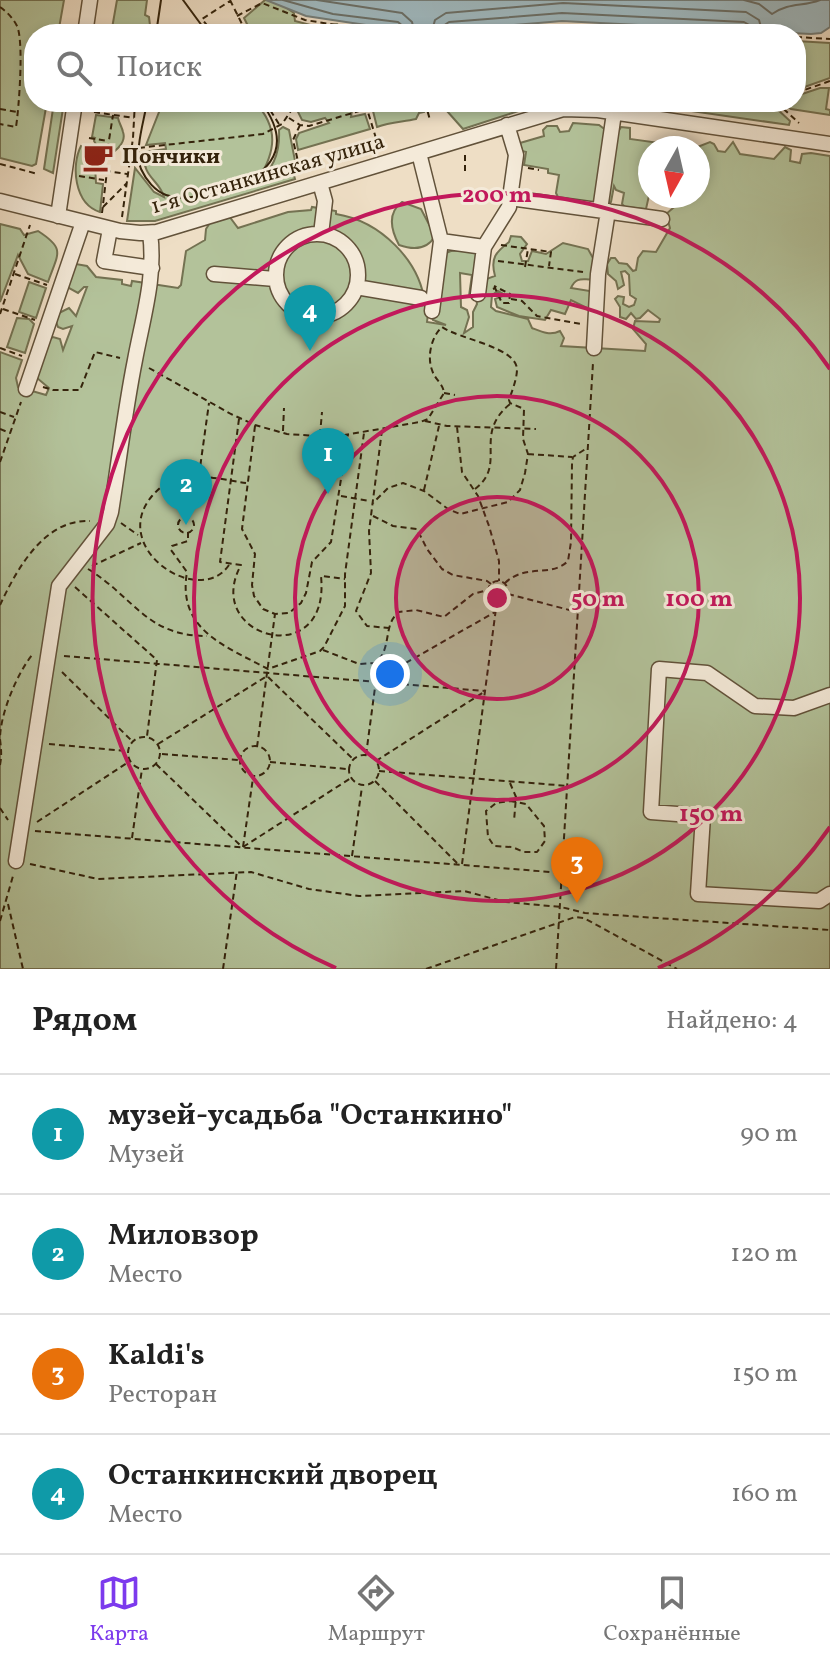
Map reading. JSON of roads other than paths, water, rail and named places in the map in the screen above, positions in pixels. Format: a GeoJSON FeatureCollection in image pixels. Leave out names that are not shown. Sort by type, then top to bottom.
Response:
{"type":"FeatureCollection","features":[{"type":"Feature","properties":{"kind":"street"},"geometry":{"type":"LineString","coordinates":[[86,24],[90,0]]}},
{"type":"Feature","properties":{"kind":"street"},"geometry":{"type":"LineString","coordinates":[[58,216],[74,112]]}},
{"type":"Feature","properties":{"kind":"street","name":"1-я Останкинская улица"},"geometry":{"type":"LineString","coordinates":[[0,201],[83,222],[116,224],[130,233],[150,233],[552,112]]}},
{"type":"Feature","properties":{"kind":"street","name":"1-я Останкинская улица"},"geometry":{"type":"LineString","coordinates":[[601,112],[830,144]]}},
{"type":"Feature","properties":{"kind":"street"},"geometry":{"type":"LineString","coordinates":[[594,348],[598,274],[594,255],[604,211],[614,113]]}},
{"type":"Feature","properties":{"kind":"street"},"geometry":{"type":"LineString","coordinates":[[478,294],[486,245],[509,207],[516,155],[507,125]]}},
{"type":"Feature","properties":{"kind":"street"},"geometry":{"type":"LineString","coordinates":[[419,153],[441,241],[432,311]]}},
{"type":"Feature","properties":{"kind":"street"},"geometry":{"type":"LineString","coordinates":[[320,183],[325,201],[321,234]]}},
{"type":"Feature","properties":{"kind":"street"},"geometry":{"type":"LineString","coordinates":[[510,198],[662,219]]}},
{"type":"Feature","properties":{"kind":"street"},"geometry":{"type":"LineString","coordinates":[[27,385],[83,222]]}},
{"type":"Feature","properties":{"kind":"street"},"geometry":{"type":"LineString","coordinates":[[116,224],[104,261],[152,268]]}},
{"type":"Feature","properties":{"kind":"street"},"geometry":{"type":"LineString","coordinates":[[16,861],[24,829],[59,586],[82,566],[108,523],[152,268],[150,233]]}},
{"type":"Feature","properties":{"kind":"street"},"geometry":{"type":"LineString","coordinates":[[321,234],[338,240],[352,254],[358,272],[356,287],[348,303],[339,311],[313,317],[295,311],[285,302],[275,279],[278,260],[290,244],[307,235],[321,234]]}},
{"type":"Feature","properties":{"kind":"street"},"geometry":{"type":"LineString","coordinates":[[441,241],[486,245]]}},
{"type":"Feature","properties":{"kind":"street"},"geometry":{"type":"LineString","coordinates":[[214,274],[275,279]]}},
{"type":"Feature","properties":{"kind":"street"},"geometry":{"type":"LineString","coordinates":[[356,287],[375,293],[421,298]]}},
{"type":"Feature","properties":{"kind":"street"},"geometry":{"type":"LineString","coordinates":[[830,695],[794,708],[755,706],[707,673],[659,669],[651,812],[703,816],[698,894],[819,901],[830,894]]}},
{"type":"Feature","properties":{"kind":"water"},"geometry":{"type":"Polygon","coordinates":[[[266,0],[830,0],[830,27],[821,33],[811,34],[806,34],[806,24],[562,21],[525,24],[359,24],[306,16],[266,0]]]}},
{"type":"Feature","properties":{"kind":"tram line"},"geometry":{"type":"LineString","coordinates":[[157,24],[161,0]]}},
{"type":"Feature","properties":{"kind":"tram line"},"geometry":{"type":"LineString","coordinates":[[183,0],[201,24]]}},
{"type":"Feature","properties":{"kind":"tram line"},"geometry":{"type":"LineString","coordinates":[[145,112],[139,145],[141,169],[158,191],[184,198],[232,187],[261,172],[276,150],[277,136],[267,112]]}},
{"type":"Feature","properties":{"kind":"place","name":"Пончики"},"geometry":{"type":"Point","coordinates":[98,157]}},
{"type":"Feature","properties":{"kind":"place","name":"Останкинский дворец"},"geometry":{"type":"Point","coordinates":[310,351]}},
{"type":"Feature","properties":{"kind":"place","name":"музей-усадьба \"Останкино\""},"geometry":{"type":"Point","coordinates":[328,494]}},
{"type":"Feature","properties":{"kind":"place","name":"Миловзор"},"geometry":{"type":"Point","coordinates":[186,525]}},
{"type":"Feature","properties":{"kind":"place","name":"Kaldi's"},"geometry":{"type":"Point","coordinates":[577,903]}}]}
